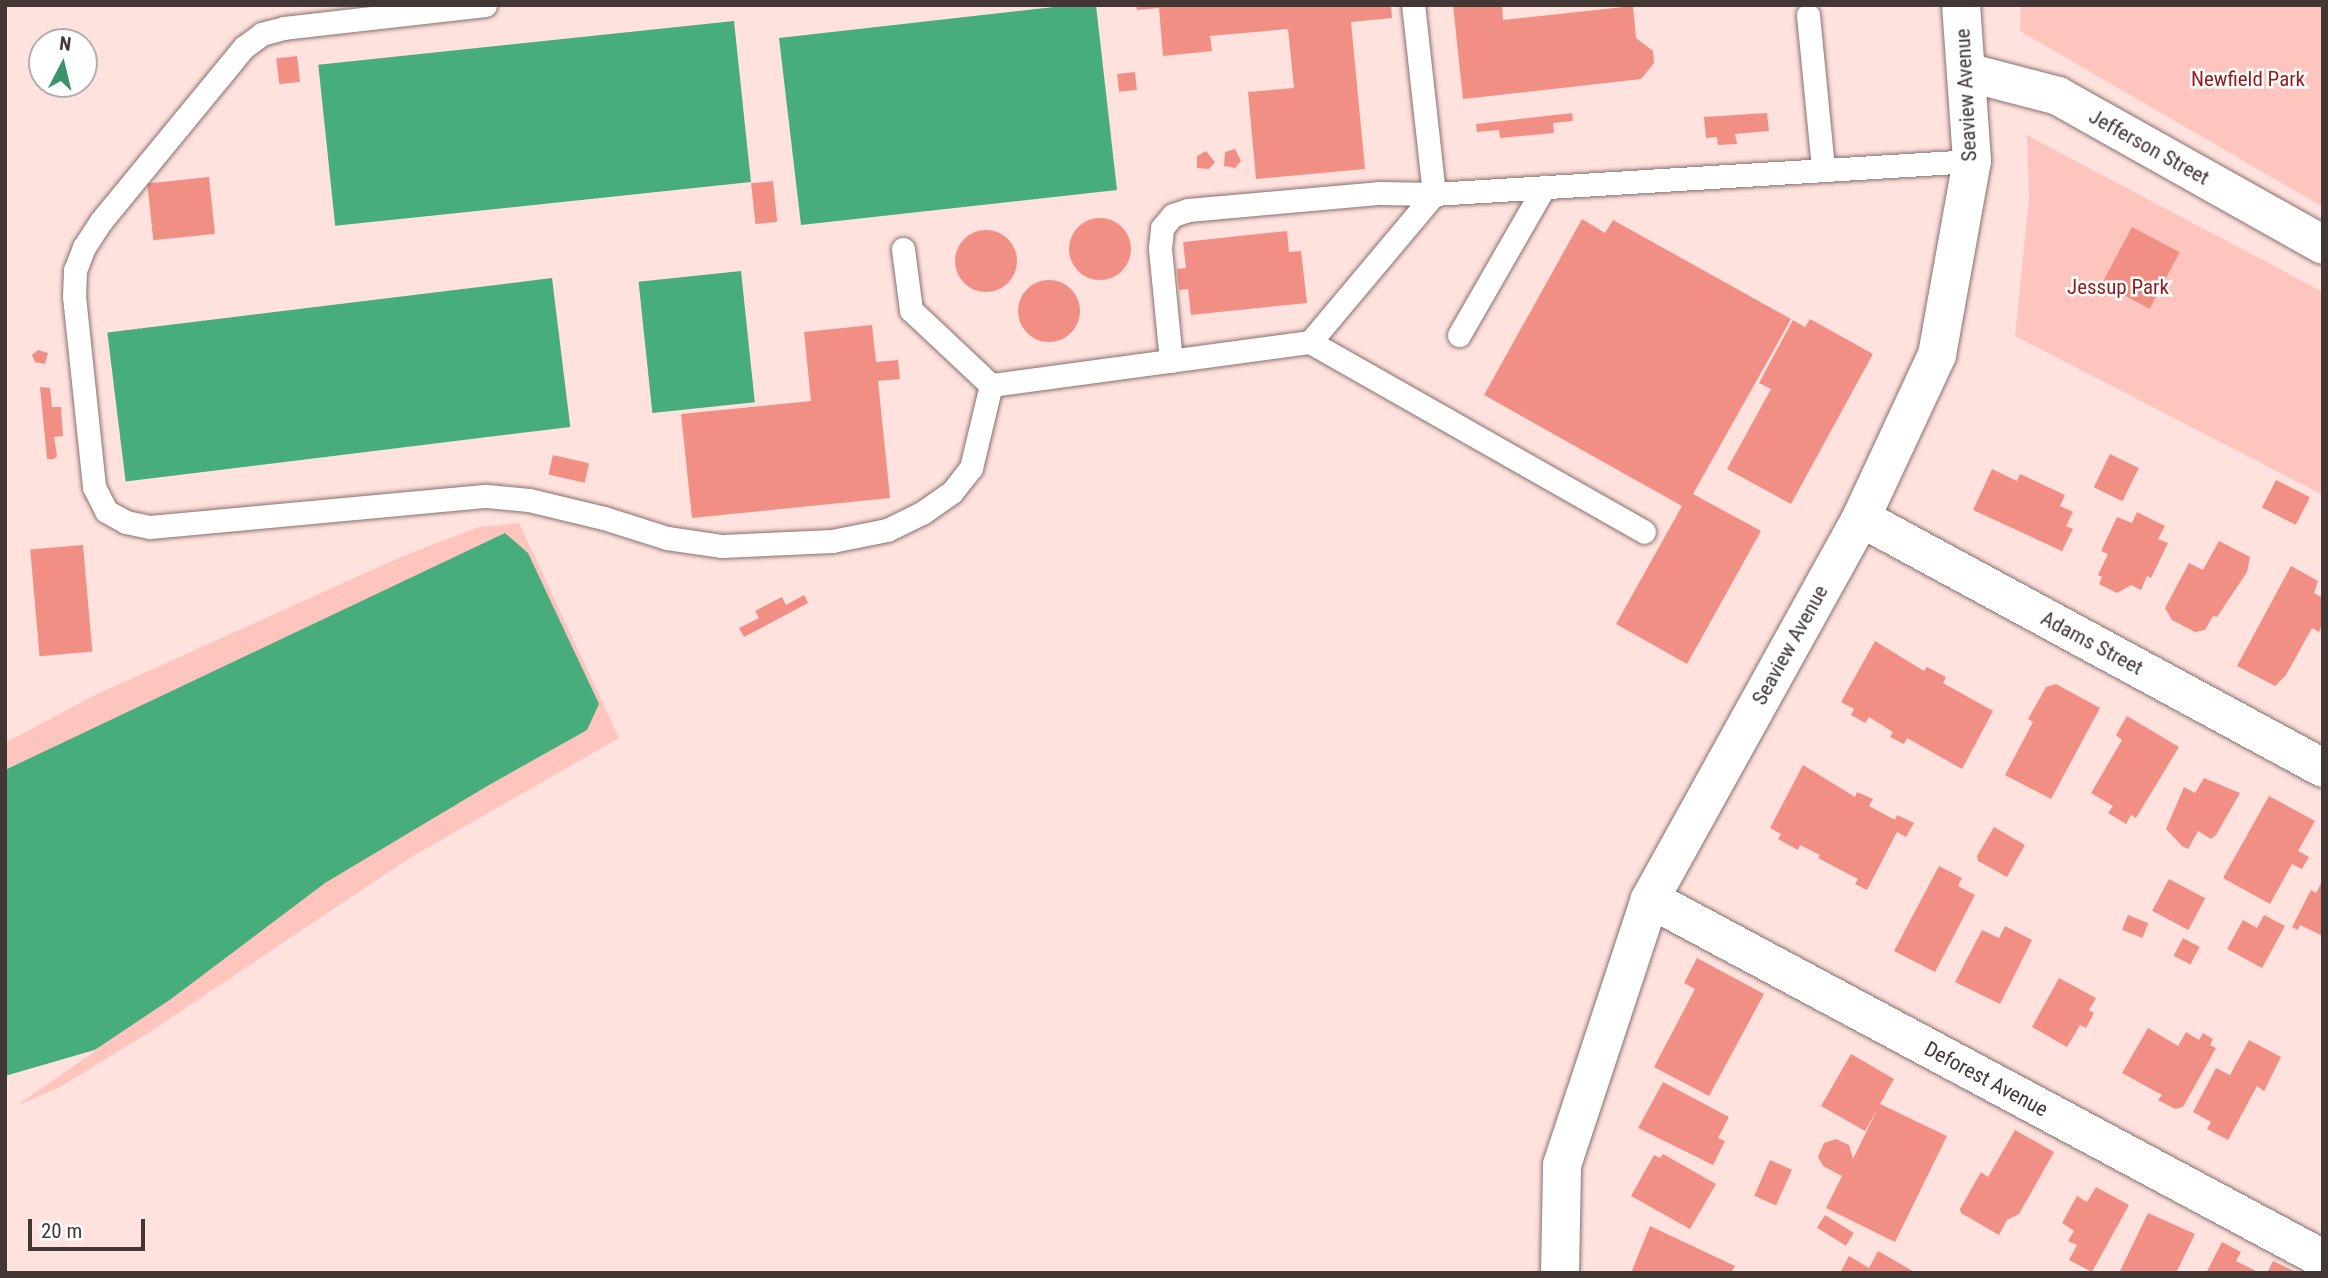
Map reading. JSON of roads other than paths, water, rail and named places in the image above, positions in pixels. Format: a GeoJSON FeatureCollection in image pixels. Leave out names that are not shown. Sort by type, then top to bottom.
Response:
{"type":"FeatureCollection","features":[{"type":"Feature","properties":{"kind":"street","name":"Seaview Avenue"},"geometry":{"type":"LineString","coordinates":[[1560,1273],[1562,1165],[1650,899],[1861,518],[1937,355],[1972,161],[1961,5]]}},
{"type":"Feature","properties":{"kind":"street","name":"Jefferson Street"},"geometry":{"type":"LineString","coordinates":[[1966,72],[2058,96],[2323,245]]}},
{"type":"Feature","properties":{"kind":"street","name":"Adams Street"},"geometry":{"type":"LineString","coordinates":[[1861,518],[2323,768]]}},
{"type":"Feature","properties":{"kind":"street","name":"Deforest Avenue"},"geometry":{"type":"LineString","coordinates":[[1650,899],[2323,1259]]}},
{"type":"Feature","properties":{"kind":"lane"},"geometry":{"type":"LineString","coordinates":[[485,5],[284,28],[262,34],[244,47],[101,221],[84,247],[75,270],[74,296],[94,487],[106,511],[126,522],[150,527],[488,496],[529,500],[667,538],[722,546],[832,541],[887,530],[922,513],[952,492],[971,468],[991,385]]}},
{"type":"Feature","properties":{"kind":"lane"},"geometry":{"type":"LineString","coordinates":[[1310,342],[1434,194],[1413,5]]}},
{"type":"Feature","properties":{"kind":"lane"},"geometry":{"type":"LineString","coordinates":[[1808,15],[1823,168]]}},
{"type":"Feature","properties":{"kind":"lane"},"geometry":{"type":"LineString","coordinates":[[1171,360],[1160,248],[1162,228],[1173,215],[1188,210],[1380,193],[1434,194],[1823,168],[1972,161]]}},
{"type":"Feature","properties":{"kind":"lane"},"geometry":{"type":"LineString","coordinates":[[1459,335],[1544,187]]}},
{"type":"Feature","properties":{"kind":"lane"},"geometry":{"type":"LineString","coordinates":[[904,250],[911,310],[991,385]]}},
{"type":"Feature","properties":{"kind":"lane"},"geometry":{"type":"LineString","coordinates":[[991,385],[1310,342],[1644,532]]}},
{"type":"Feature","properties":{"kind":"park label","name":"Newfield Park"},"geometry":{"type":"Point","coordinates":[2248,79]}},
{"type":"Feature","properties":{"kind":"park label","name":"Jessup Park"},"geometry":{"type":"Point","coordinates":[2118,287]}}]}
